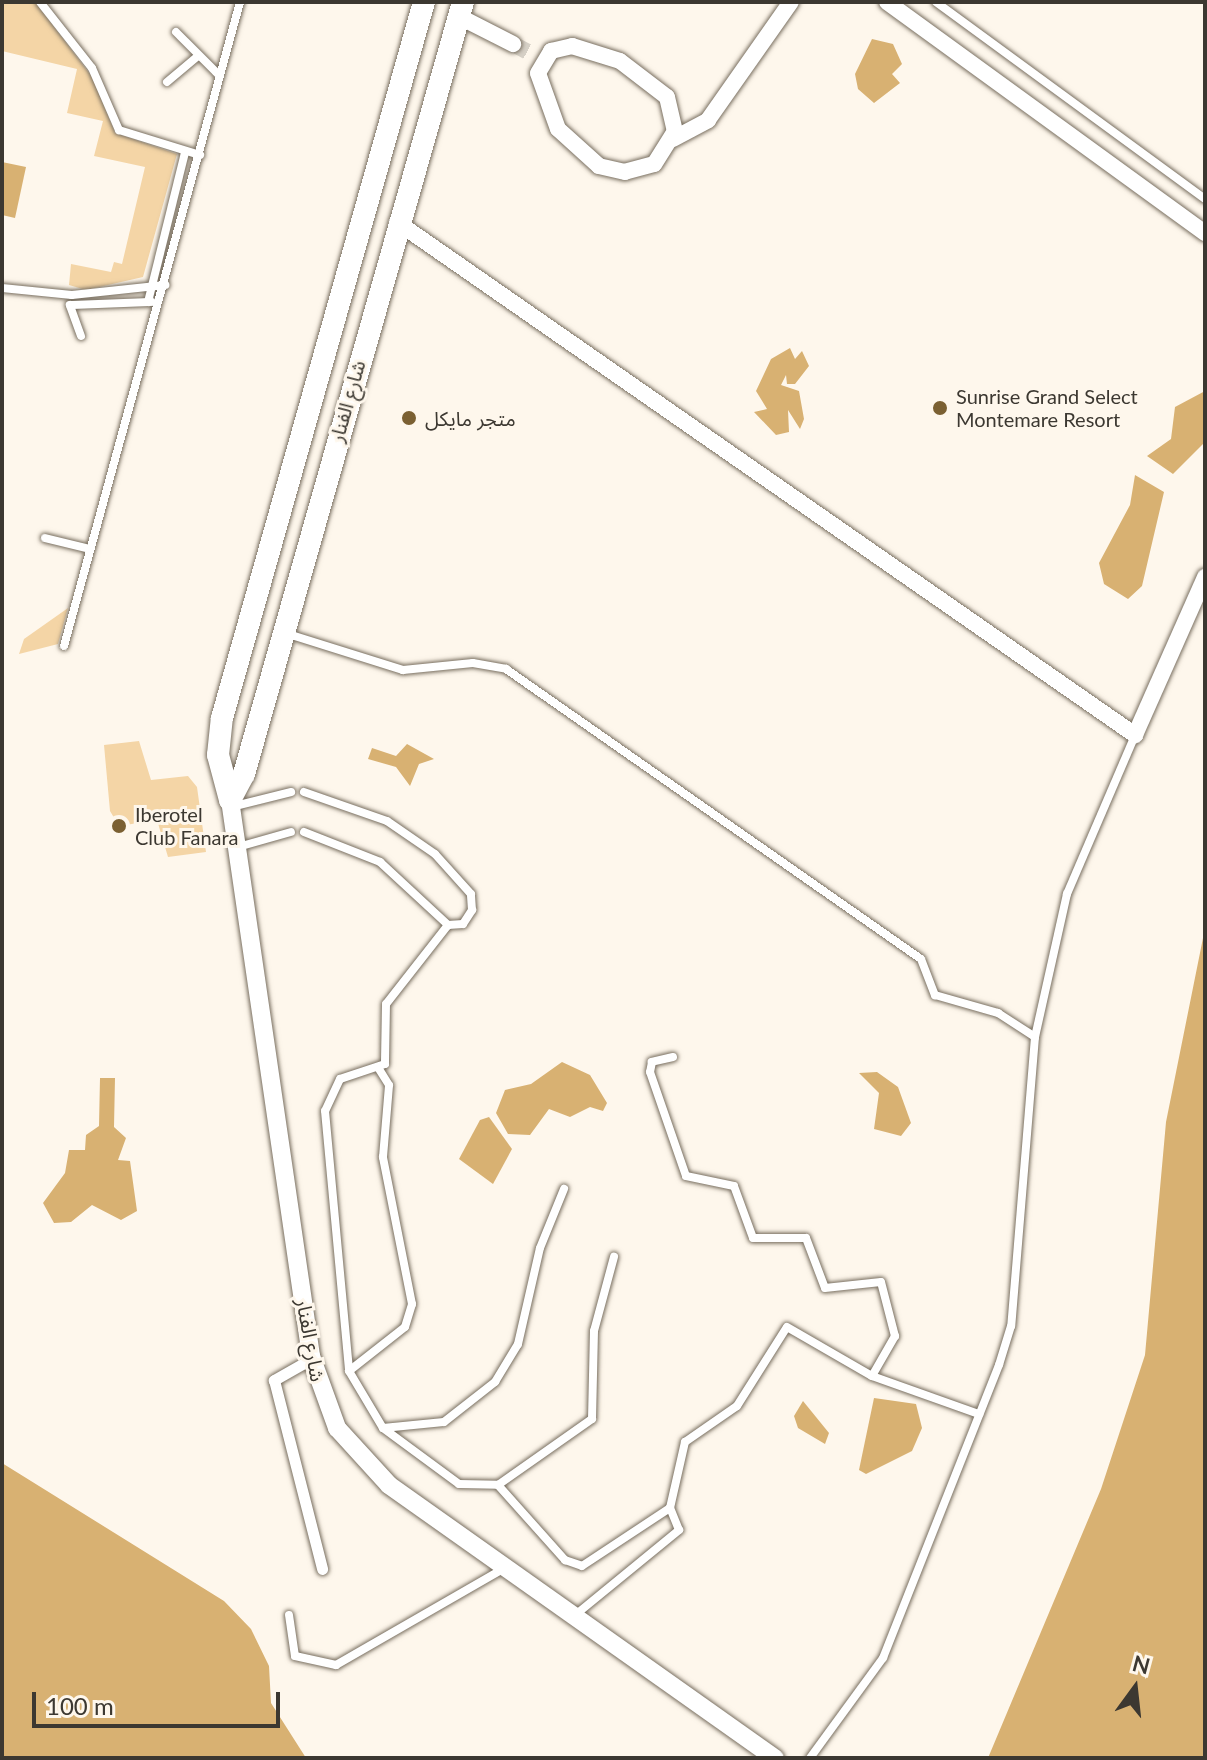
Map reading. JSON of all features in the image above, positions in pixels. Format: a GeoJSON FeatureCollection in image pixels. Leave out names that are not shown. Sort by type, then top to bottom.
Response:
{"type":"FeatureCollection","features":[{"type":"Feature","properties":{"kind":"main road","name":"شارع الفنار"},"geometry":{"type":"LineString","coordinates":[[231,803],[218,755],[222,718],[424,2]]}},
{"type":"Feature","properties":{"kind":"main road","name":"شارع الفنار"},"geometry":{"type":"LineString","coordinates":[[231,803],[244,774],[281,632],[460,9]]}},
{"type":"Feature","properties":{"kind":"street"},"geometry":{"type":"LineString","coordinates":[[673,139],[667,97],[620,61],[572,46],[538,56],[538,80],[549,113],[599,166],[641,170],[673,139],[708,120],[791,2]]}},
{"type":"Feature","properties":{"kind":"street"},"geometry":{"type":"LineString","coordinates":[[887,2],[1205,233]]}},
{"type":"Feature","properties":{"kind":"street"},"geometry":{"type":"LineString","coordinates":[[460,9],[513,44]]}},
{"type":"Feature","properties":{"kind":"street"},"geometry":{"type":"LineString","coordinates":[[397,222],[1135,735],[1205,577]]}},
{"type":"Feature","properties":{"kind":"street","name":"شارع الفنار"},"geometry":{"type":"LineString","coordinates":[[231,803],[311,1359],[328,1411],[360,1459],[505,1567],[775,1758]]}},
{"type":"Feature","properties":{"kind":"street"},"geometry":{"type":"LineString","coordinates":[[311,1359],[274,1380],[322,1569]]}},
{"type":"Feature","properties":{"kind":"lane"},"geometry":{"type":"LineString","coordinates":[[40,2],[92,68],[119,130],[200,155]]}},
{"type":"Feature","properties":{"kind":"lane"},"geometry":{"type":"LineString","coordinates":[[64,646],[240,2]]}},
{"type":"Feature","properties":{"kind":"lane"},"geometry":{"type":"LineString","coordinates":[[936,2],[1205,199]]}},
{"type":"Feature","properties":{"kind":"lane"},"geometry":{"type":"LineString","coordinates":[[176,32],[220,76]]}},
{"type":"Feature","properties":{"kind":"lane"},"geometry":{"type":"LineString","coordinates":[[167,82],[198,56]]}},
{"type":"Feature","properties":{"kind":"lane"},"geometry":{"type":"LineString","coordinates":[[148,302],[185,152]]}},
{"type":"Feature","properties":{"kind":"lane"},"geometry":{"type":"LineString","coordinates":[[2,288],[72,295],[165,285]]}},
{"type":"Feature","properties":{"kind":"lane"},"geometry":{"type":"LineString","coordinates":[[81,336],[70,305],[160,302]]}},
{"type":"Feature","properties":{"kind":"lane"},"geometry":{"type":"LineString","coordinates":[[45,538],[90,549]]}},
{"type":"Feature","properties":{"kind":"lane"},"geometry":{"type":"LineString","coordinates":[[281,632],[403,670],[473,663],[506,669],[921,959],[935,995],[998,1013],[1035,1037]]}},
{"type":"Feature","properties":{"kind":"lane"},"geometry":{"type":"LineString","coordinates":[[810,1758],[883,1658],[1011,1326],[1035,1037],[1067,894],[1135,735]]}},
{"type":"Feature","properties":{"kind":"lane"},"geometry":{"type":"LineString","coordinates":[[231,803],[291,792]]}},
{"type":"Feature","properties":{"kind":"lane"},"geometry":{"type":"LineString","coordinates":[[304,792],[387,821],[435,854],[474,903],[463,924],[448,925],[380,862],[304,832]]}},
{"type":"Feature","properties":{"kind":"lane"},"geometry":{"type":"LineString","coordinates":[[237,847],[291,832]]}},
{"type":"Feature","properties":{"kind":"lane"},"geometry":{"type":"LineString","coordinates":[[448,925],[386,1004],[389,1049],[379,1069],[340,1079],[325,1111],[349,1371],[383,1428],[459,1484],[498,1485],[592,1419],[594,1331],[614,1257]]}},
{"type":"Feature","properties":{"kind":"lane"},"geometry":{"type":"LineString","coordinates":[[673,1057],[652,1062],[650,1072],[688,1179],[731,1184],[753,1238],[806,1238],[825,1288],[881,1282],[895,1336],[872,1376]]}},
{"type":"Feature","properties":{"kind":"lane"},"geometry":{"type":"LineString","coordinates":[[349,1371],[405,1327],[412,1304],[383,1157],[389,1085],[379,1069]]}},
{"type":"Feature","properties":{"kind":"lane"},"geometry":{"type":"LineString","coordinates":[[383,1428],[444,1422],[495,1382],[518,1344],[540,1248],[564,1189]]}},
{"type":"Feature","properties":{"kind":"lane"},"geometry":{"type":"LineString","coordinates":[[574,1616],[679,1530],[670,1508],[685,1442],[737,1406],[787,1327],[872,1376],[979,1414]]}},
{"type":"Feature","properties":{"kind":"lane"},"geometry":{"type":"LineString","coordinates":[[498,1485],[565,1560],[582,1566],[670,1508]]}},
{"type":"Feature","properties":{"kind":"lane"},"geometry":{"type":"LineString","coordinates":[[289,1615],[295,1656],[336,1665],[505,1567]]}},
{"type":"Feature","properties":{"kind":"shaded area"},"geometry":{"type":"Polygon","coordinates":[[[2,2],[35,2],[92,77],[115,133],[177,154],[143,277],[86,290],[69,285],[71,264],[111,272],[114,262],[122,264],[145,167],[94,156],[103,121],[67,113],[77,69],[2,51],[2,2]]]}},
{"type":"Feature","properties":{"kind":"shaded area"},"geometry":{"type":"Polygon","coordinates":[[[872,39],[893,44],[902,64],[892,74],[900,83],[874,103],[858,89],[855,74],[872,39]]]}},
{"type":"Feature","properties":{"kind":"shaded area"},"geometry":{"type":"Polygon","coordinates":[[[2,162],[26,167],[15,218],[2,215],[2,162]]]}},
{"type":"Feature","properties":{"kind":"shaded area"},"geometry":{"type":"Polygon","coordinates":[[[790,348],[795,359],[802,351],[809,366],[795,384],[787,384],[786,375],[781,385],[799,391],[804,419],[800,429],[788,410],[789,432],[776,435],[754,412],[767,409],[756,391],[771,359],[790,348]]]}},
{"type":"Feature","properties":{"kind":"shaded area"},"geometry":{"type":"Polygon","coordinates":[[[1205,391],[1205,442],[1173,474],[1147,456],[1171,439],[1175,407],[1205,391]]]}},
{"type":"Feature","properties":{"kind":"shaded area"},"geometry":{"type":"Polygon","coordinates":[[[1135,475],[1164,492],[1142,586],[1128,599],[1104,584],[1099,563],[1130,505],[1135,475]]]}},
{"type":"Feature","properties":{"kind":"shaded area"},"geometry":{"type":"Polygon","coordinates":[[[68,608],[58,644],[19,654],[24,639],[68,608]]]}},
{"type":"Feature","properties":{"kind":"shaded area"},"geometry":{"type":"Polygon","coordinates":[[[139,741],[151,780],[188,776],[197,787],[206,852],[168,857],[157,820],[119,826],[110,811],[104,745],[139,741]]]}},
{"type":"Feature","properties":{"kind":"shaded area"},"geometry":{"type":"Polygon","coordinates":[[[407,744],[434,759],[419,764],[410,786],[396,767],[368,759],[372,748],[396,756],[407,744]]]}},
{"type":"Feature","properties":{"kind":"shaded area"},"geometry":{"type":"Polygon","coordinates":[[[1205,928],[1205,1758],[988,1758],[1101,1489],[1145,1355],[1166,1122],[1205,928]]]}},
{"type":"Feature","properties":{"kind":"shaded area"},"geometry":{"type":"Polygon","coordinates":[[[562,1062],[590,1075],[607,1103],[603,1111],[590,1107],[570,1117],[549,1109],[530,1135],[508,1134],[496,1113],[505,1090],[531,1084],[562,1062]]]}},
{"type":"Feature","properties":{"kind":"shaded area"},"geometry":{"type":"Polygon","coordinates":[[[877,1072],[898,1087],[911,1123],[901,1136],[874,1129],[879,1093],[859,1073],[877,1072]]]}},
{"type":"Feature","properties":{"kind":"shaded area"},"geometry":{"type":"Polygon","coordinates":[[[100,1078],[115,1078],[114,1127],[126,1138],[118,1160],[130,1161],[137,1211],[121,1220],[92,1205],[71,1222],[54,1223],[43,1203],[65,1173],[69,1150],[85,1150],[86,1135],[99,1126],[100,1078]]]}},
{"type":"Feature","properties":{"kind":"shaded area"},"geometry":{"type":"Polygon","coordinates":[[[489,1117],[512,1149],[493,1184],[459,1159],[480,1120],[489,1117]]]}},
{"type":"Feature","properties":{"kind":"shaded area"},"geometry":{"type":"Polygon","coordinates":[[[874,1398],[916,1404],[922,1428],[912,1451],[866,1474],[859,1470],[874,1398]]]}},
{"type":"Feature","properties":{"kind":"shaded area"},"geometry":{"type":"Polygon","coordinates":[[[803,1401],[829,1433],[825,1444],[798,1428],[794,1416],[803,1401]]]}},
{"type":"Feature","properties":{"kind":"shaded area"},"geometry":{"type":"Polygon","coordinates":[[[2,1463],[224,1601],[251,1629],[269,1666],[271,1703],[306,1758],[2,1758],[2,1463]]]}},
{"type":"Feature","properties":{"kind":"tunnel"},"geometry":{"type":"LineString","coordinates":[[513,44],[532,54]]}},
{"type":"Feature","properties":{"kind":"place","name":"Sunrise Grand Select Montemare Resort"},"geometry":{"type":"Point","coordinates":[940,408]}},
{"type":"Feature","properties":{"kind":"place","name":"متجر مايكل"},"geometry":{"type":"Point","coordinates":[409,418]}},
{"type":"Feature","properties":{"kind":"place","name":"Iberotel Club Fanara"},"geometry":{"type":"Point","coordinates":[119,826]}}]}
